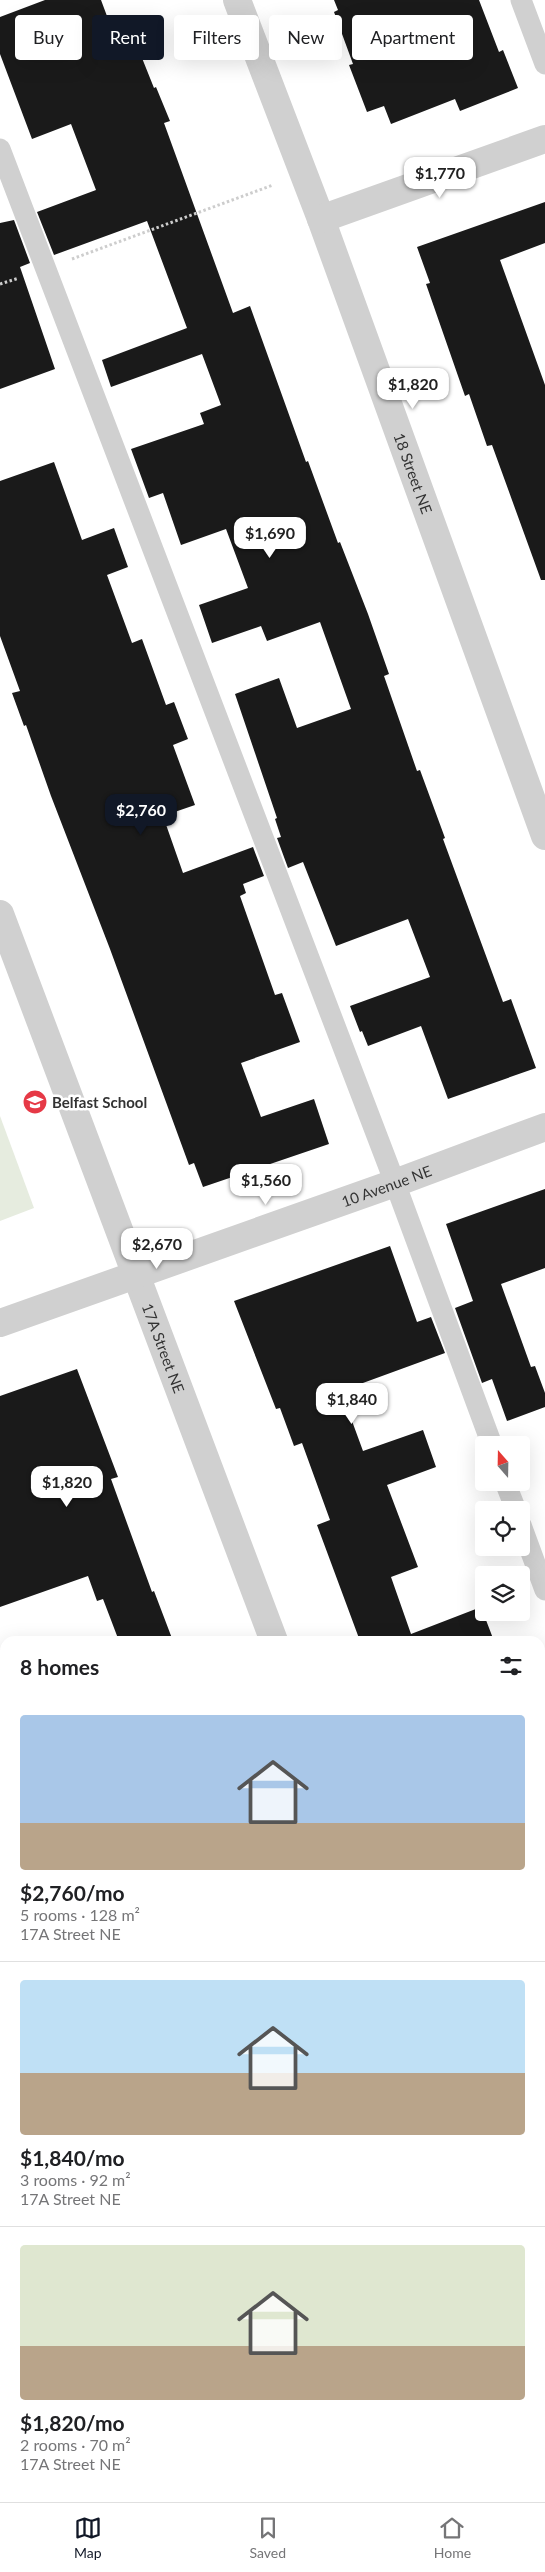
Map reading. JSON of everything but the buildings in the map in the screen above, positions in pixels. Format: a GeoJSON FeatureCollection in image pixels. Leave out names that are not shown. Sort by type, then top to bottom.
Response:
{"type":"FeatureCollection","features":[{"type":"Feature","properties":{"kind":"street","name":"18 Street NE"},"geometry":{"type":"LineString","coordinates":[[237,0],[304,174],[545,836]]}},
{"type":"Feature","properties":{"kind":"street"},"geometry":{"type":"LineString","coordinates":[[320,218],[545,138]]}},
{"type":"Feature","properties":{"kind":"street","name":"17A Street NE"},"geometry":{"type":"LineString","coordinates":[[0,914],[272,1636]]}},
{"type":"Feature","properties":{"kind":"street","name":"10 Avenue NE"},"geometry":{"type":"LineString","coordinates":[[0,1323],[396,1183],[545,1127]]}},
{"type":"Feature","properties":{"kind":"lane"},"geometry":{"type":"LineString","coordinates":[[521,0],[545,64]]}},
{"type":"Feature","properties":{"kind":"lane"},"geometry":{"type":"LineString","coordinates":[[0,149],[396,1183],[489,1436]]}},
{"type":"Feature","properties":{"kind":"lane"},"geometry":{"type":"LineString","coordinates":[[530,1549],[545,1590]]}},
{"type":"Feature","properties":{"kind":"path"},"geometry":{"type":"LineString","coordinates":[[0,284],[304,174]]}},
{"type":"Feature","properties":{"kind":"shaded area"},"geometry":{"type":"Polygon","coordinates":[[[0,1116],[34,1208],[0,1221],[0,1116]]]}},
{"type":"Feature","properties":{"kind":"place","name":"Belfast School"},"geometry":{"type":"Point","coordinates":[35,1102]}}]}
